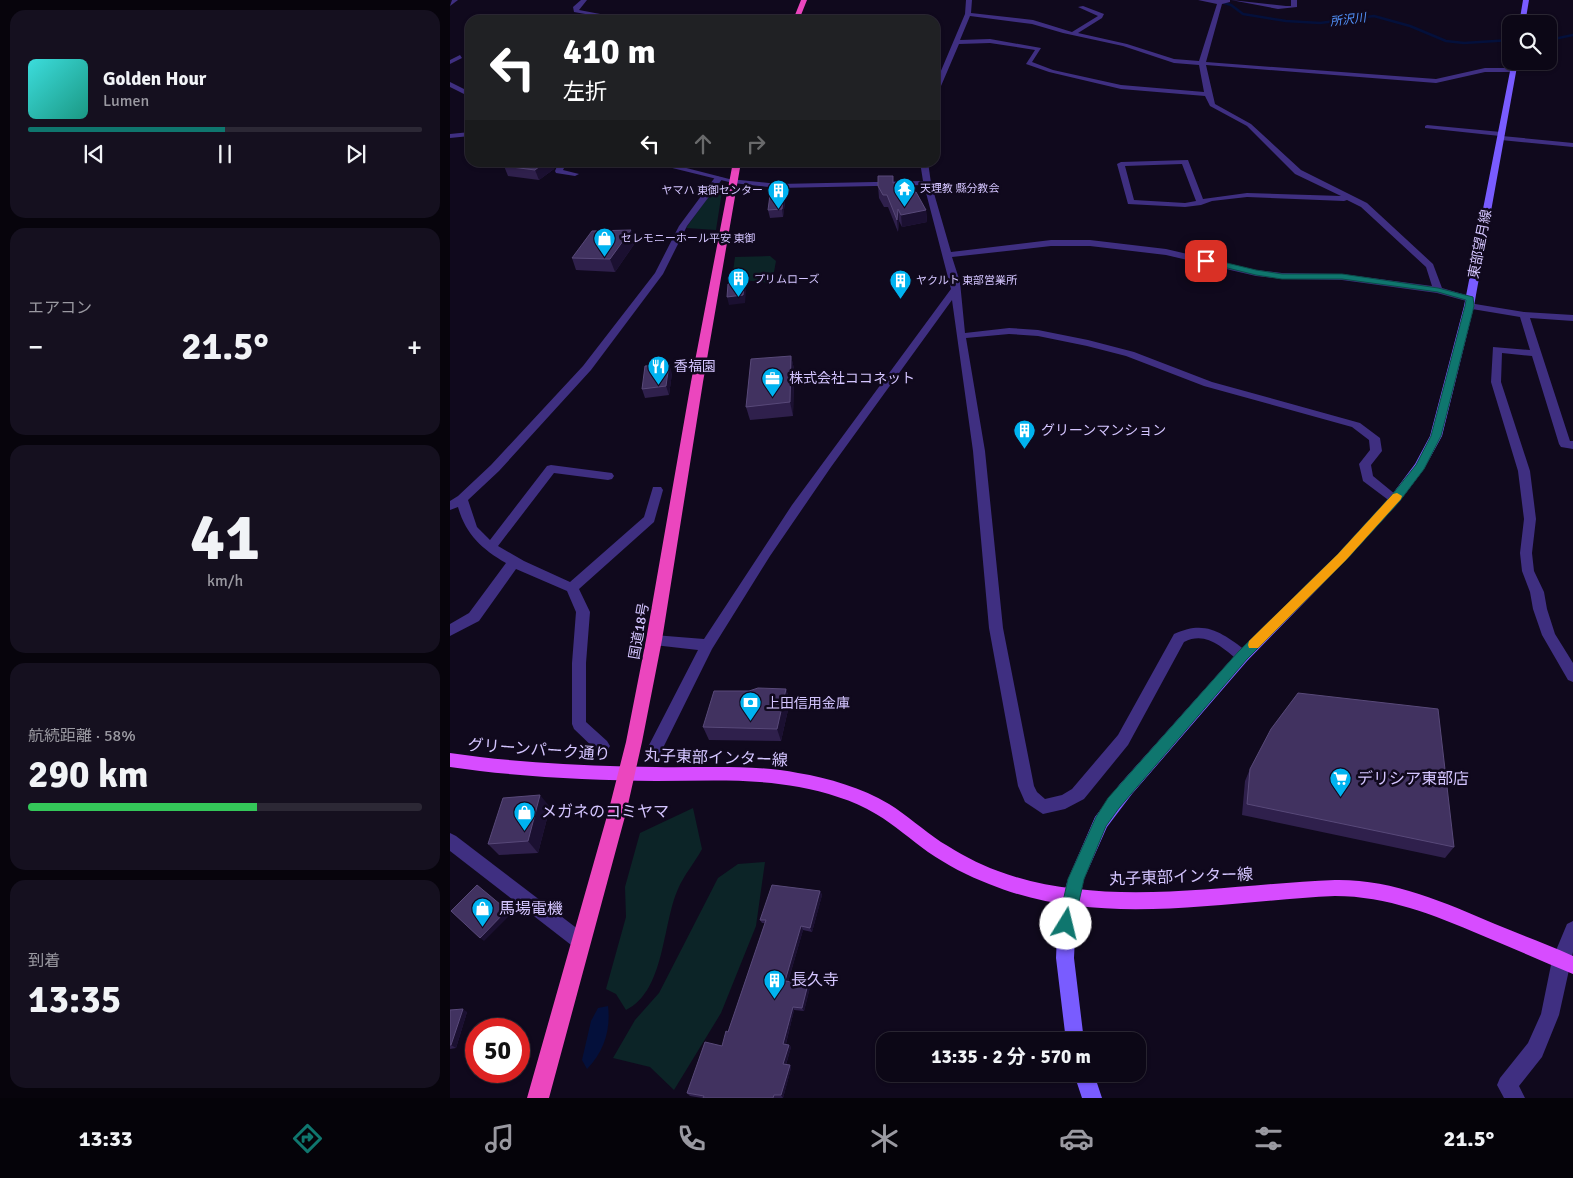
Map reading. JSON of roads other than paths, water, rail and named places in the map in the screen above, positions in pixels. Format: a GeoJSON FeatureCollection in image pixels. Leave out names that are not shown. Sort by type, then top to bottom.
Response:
{"type":"FeatureCollection","features":[{"type":"Feature","properties":{"kind":"highway"},"geometry":{"type":"LineString","coordinates":[[798,15],[804,0]]}},
{"type":"Feature","properties":{"kind":"highway","name":"国道18号"},"geometry":{"type":"LineString","coordinates":[[538,1098],[618,809],[634,742],[654,640],[696,382],[726,179],[734,167]]}},
{"type":"Feature","properties":{"kind":"main road"},"geometry":{"type":"LineString","coordinates":[[1524,15],[1526,0]]}},
{"type":"Feature","properties":{"kind":"main road","name":"東部望月線"},"geometry":{"type":"LineString","coordinates":[[1074,1032],[1065,958],[1065,935],[1071,897],[1101,822],[1114,803],[1243,656],[1342,557],[1395,499],[1420,466],[1436,436],[1470,302],[1514,70]]}},
{"type":"Feature","properties":{"kind":"main road","name":"グリーンパーク通り"},"geometry":{"type":"LineString","coordinates":[[450,760],[527,770],[625,774]]}},
{"type":"Feature","properties":{"kind":"main road","name":"丸子東部インター線"},"geometry":{"type":"LineString","coordinates":[[625,774],[770,775],[820,785],[863,799],[884,810],[934,846],[985,874],[1022,888],[1071,897],[1155,898],[1326,889],[1378,891],[1425,904],[1567,962]]}},
{"type":"Feature","properties":{"kind":"main road"},"geometry":{"type":"LineString","coordinates":[[1087,1082],[1092,1098]]}},
{"type":"Feature","properties":{"kind":"street"},"geometry":{"type":"LineString","coordinates":[[450,4],[456,0]]}},
{"type":"Feature","properties":{"kind":"street"},"geometry":{"type":"LineString","coordinates":[[584,0],[576,7],[576,11],[600,15]]}},
{"type":"Feature","properties":{"kind":"street"},"geometry":{"type":"LineString","coordinates":[[940,81],[968,14],[970,0]]}},
{"type":"Feature","properties":{"kind":"street"},"geometry":{"type":"LineString","coordinates":[[1201,0],[1228,1],[1280,8],[1294,7],[1294,0]]}},
{"type":"Feature","properties":{"kind":"street"},"geometry":{"type":"LineString","coordinates":[[1228,1],[1202,63],[1212,105],[1248,125],[1298,172],[1364,205],[1430,266],[1438,290]]}},
{"type":"Feature","properties":{"kind":"street"},"geometry":{"type":"LineString","coordinates":[[1074,33],[1092,23],[1101,14],[1081,7]]}},
{"type":"Feature","properties":{"kind":"street"},"geometry":{"type":"LineString","coordinates":[[968,14],[1033,22],[1125,45],[1164,59],[1202,63],[1436,81],[1502,68]]}},
{"type":"Feature","properties":{"kind":"street"},"geometry":{"type":"LineString","coordinates":[[957,42],[990,41],[1039,50],[1028,63],[1121,87],[1208,94]]}},
{"type":"Feature","properties":{"kind":"street"},"geometry":{"type":"LineString","coordinates":[[450,62],[460,57]]}},
{"type":"Feature","properties":{"kind":"street"},"geometry":{"type":"LineString","coordinates":[[450,84],[465,92]]}},
{"type":"Feature","properties":{"kind":"street"},"geometry":{"type":"LineString","coordinates":[[1427,127],[1573,145]]}},
{"type":"Feature","properties":{"kind":"street"},"geometry":{"type":"LineString","coordinates":[[450,136],[465,134]]}},
{"type":"Feature","properties":{"kind":"street"},"geometry":{"type":"LineString","coordinates":[[1201,204],[1185,162],[1121,164],[1131,202],[1186,205],[1201,204],[1211,198],[1247,195],[1350,199]]}},
{"type":"Feature","properties":{"kind":"street"},"geometry":{"type":"LineString","coordinates":[[561,167],[559,171],[575,174]]}},
{"type":"Feature","properties":{"kind":"street"},"geometry":{"type":"LineString","coordinates":[[673,167],[726,179],[778,186],[927,183]]}},
{"type":"Feature","properties":{"kind":"street"},"geometry":{"type":"LineString","coordinates":[[925,167],[927,183],[949,255],[955,282],[961,336],[979,451],[996,628],[1026,786],[1036,802],[1043,807],[1050,806],[1065,802],[1078,794],[1123,740],[1179,638],[1191,632],[1205,632],[1216,636],[1243,656]]}},
{"type":"Feature","properties":{"kind":"street"},"geometry":{"type":"LineString","coordinates":[[602,746],[579,724],[579,663],[583,612],[572,588],[543,576],[490,548],[473,532],[456,503],[495,468],[602,349],[634,304],[659,274],[683,226],[726,179]]}},
{"type":"Feature","properties":{"kind":"street"},"geometry":{"type":"LineString","coordinates":[[949,255],[1051,243],[1090,243],[1166,252],[1274,275],[1342,277],[1438,290],[1470,302],[1524,316],[1573,318]]}},
{"type":"Feature","properties":{"kind":"street"},"geometry":{"type":"LineString","coordinates":[[655,748],[708,645],[768,551],[841,445],[955,290]]}},
{"type":"Feature","properties":{"kind":"street"},"geometry":{"type":"LineString","coordinates":[[1524,316],[1565,444],[1573,445]]}},
{"type":"Feature","properties":{"kind":"street"},"geometry":{"type":"LineString","coordinates":[[961,336],[1009,331],[1038,333],[1088,343],[1130,354],[1208,384],[1356,425],[1374,438],[1376,451],[1365,464],[1367,478],[1395,499]]}},
{"type":"Feature","properties":{"kind":"street"},"geometry":{"type":"LineString","coordinates":[[1537,354],[1498,349],[1496,382],[1524,471],[1530,519],[1526,553],[1528,571],[1537,592],[1540,609],[1549,635],[1573,676]]}},
{"type":"Feature","properties":{"kind":"street"},"geometry":{"type":"LineString","coordinates":[[490,548],[551,469],[608,476]]}},
{"type":"Feature","properties":{"kind":"street"},"geometry":{"type":"LineString","coordinates":[[572,588],[650,519],[657,490]]}},
{"type":"Feature","properties":{"kind":"street"},"geometry":{"type":"LineString","coordinates":[[450,631],[474,617],[515,561]]}},
{"type":"Feature","properties":{"kind":"street"},"geometry":{"type":"LineString","coordinates":[[654,640],[708,645]]}},
{"type":"Feature","properties":{"kind":"street"},"geometry":{"type":"LineString","coordinates":[[450,841],[581,942]]}},
{"type":"Feature","properties":{"kind":"street"},"geometry":{"type":"LineString","coordinates":[[1515,1098],[1507,1085],[1535,1050],[1550,1015],[1567,962],[1573,930]]}},
{"type":"Feature","properties":{"kind":"waterway","name":"所沢川"},"geometry":{"type":"LineString","coordinates":[[1215,0],[1231,5],[1243,14],[1286,21],[1320,23],[1374,16],[1410,26],[1446,41],[1464,43],[1502,41]]}},
{"type":"Feature","properties":{"kind":"waterway","name":"所沢川"},"geometry":{"type":"LineString","coordinates":[[1557,38],[1573,35]]}},
{"type":"Feature","properties":{"kind":"place","name":"天理教 縣分教会"},"geometry":{"type":"Point","coordinates":[904,207]}},
{"type":"Feature","properties":{"kind":"place","name":"ヤマハ 東御センター"},"geometry":{"type":"Point","coordinates":[779,209]}},
{"type":"Feature","properties":{"kind":"place","name":"セレモニーホール平安 東御"},"geometry":{"type":"Point","coordinates":[605,257]}},
{"type":"Feature","properties":{"kind":"place","name":"プリムローズ"},"geometry":{"type":"Point","coordinates":[738,298]}},
{"type":"Feature","properties":{"kind":"place","name":"ヤクルト 東部営業所"},"geometry":{"type":"Point","coordinates":[900,299]}},
{"type":"Feature","properties":{"kind":"place","name":"香福園"},"geometry":{"type":"Point","coordinates":[658,385]}},
{"type":"Feature","properties":{"kind":"place","name":"株式会社ココネット"},"geometry":{"type":"Point","coordinates":[773,397]}},
{"type":"Feature","properties":{"kind":"place","name":"グリーンマンション"},"geometry":{"type":"Point","coordinates":[1025,449]}},
{"type":"Feature","properties":{"kind":"place","name":"上田信用金庫"},"geometry":{"type":"Point","coordinates":[750,722]}},
{"type":"Feature","properties":{"kind":"place","name":"デリシア東部店"},"geometry":{"type":"Point","coordinates":[1341,798]}},
{"type":"Feature","properties":{"kind":"place","name":"メガネのコミヤマ"},"geometry":{"type":"Point","coordinates":[525,831]}},
{"type":"Feature","properties":{"kind":"place","name":"馬場電機"},"geometry":{"type":"Point","coordinates":[483,928]}},
{"type":"Feature","properties":{"kind":"place","name":"長久寺"},"geometry":{"type":"Point","coordinates":[775,999]}}]}
